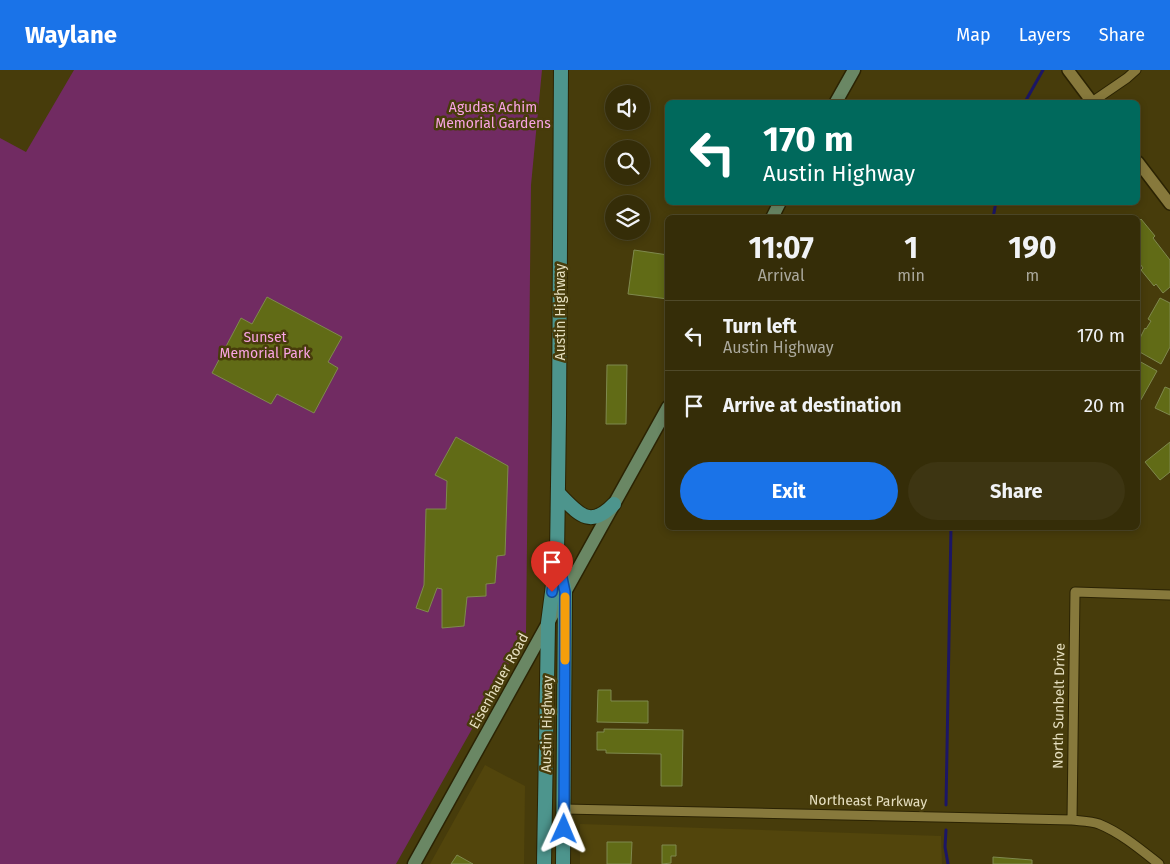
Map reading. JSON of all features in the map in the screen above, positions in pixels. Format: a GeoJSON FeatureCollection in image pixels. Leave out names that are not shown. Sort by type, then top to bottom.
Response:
{"type":"FeatureCollection","features":[{"type":"Feature","properties":{"kind":"main road","name":"Austin Highway"},"geometry":{"type":"LineString","coordinates":[[544,864],[548,623],[557,554],[561,70]]}},
{"type":"Feature","properties":{"kind":"main road"},"geometry":{"type":"LineString","coordinates":[[837,100],[854,70]]}},
{"type":"Feature","properties":{"kind":"main road","name":"Eisenhauer Road"},"geometry":{"type":"LineString","coordinates":[[414,864],[665,413]]}},
{"type":"Feature","properties":{"kind":"main road"},"geometry":{"type":"LineString","coordinates":[[558,493],[580,514],[590,518],[606,512],[614,504]]}},
{"type":"Feature","properties":{"kind":"main road","name":"Austin Highway"},"geometry":{"type":"LineString","coordinates":[[557,554],[565,592],[563,864]]}},
{"type":"Feature","properties":{"kind":"street"},"geometry":{"type":"LineString","coordinates":[[1068,70],[1090,100]]}},
{"type":"Feature","properties":{"kind":"street"},"geometry":{"type":"LineString","coordinates":[[1095,100],[1136,70]]}},
{"type":"Feature","properties":{"kind":"street"},"geometry":{"type":"LineString","coordinates":[[1140,165],[1170,204]]}},
{"type":"Feature","properties":{"kind":"street","name":"North Sunbelt Drive"},"geometry":{"type":"LineString","coordinates":[[1072,820],[1075,592],[1170,595]]}},
{"type":"Feature","properties":{"kind":"street","name":"Northeast Parkway"},"geometry":{"type":"LineString","coordinates":[[564,809],[1072,820],[1098,823],[1133,844],[1159,864]]}},
{"type":"Feature","properties":{"kind":"shaded area"},"geometry":{"type":"Polygon","coordinates":[[[485,765],[525,786],[524,864],[430,864],[485,765]]]}},
{"type":"Feature","properties":{"kind":"shaded area"},"geometry":{"type":"Polygon","coordinates":[[[580,824],[941,836],[942,864],[580,864],[580,824]]]}},
{"type":"Feature","properties":{"kind":"green space","name":"Sunset Memorial Park"},"geometry":{"type":"Polygon","coordinates":[[[74,70],[542,70],[531,185],[526,633],[396,864],[0,864],[0,138],[26,152],[74,70]]]}},
{"type":"Feature","properties":{"kind":"building"},"geometry":{"type":"Polygon","coordinates":[[[1141,219],[1155,236],[1153,238],[1170,260],[1170,287],[1163,293],[1156,284],[1154,286],[1141,270],[1143,268],[1140,264],[1141,219]]]}},
{"type":"Feature","properties":{"kind":"building"},"geometry":{"type":"Polygon","coordinates":[[[634,250],[665,255],[665,299],[628,294],[634,250]]]}},
{"type":"Feature","properties":{"kind":"building"},"geometry":{"type":"Polygon","coordinates":[[[267,297],[342,337],[328,362],[338,368],[314,413],[277,394],[271,404],[212,373],[241,318],[252,324],[267,297]]]}},
{"type":"Feature","properties":{"kind":"building"},"geometry":{"type":"Polygon","coordinates":[[[1160,298],[1170,303],[1170,347],[1161,364],[1140,352],[1140,338],[1151,321],[1148,319],[1160,298]]]}},
{"type":"Feature","properties":{"kind":"building"},"geometry":{"type":"Polygon","coordinates":[[[1140,362],[1157,371],[1140,401],[1140,362]]]}},
{"type":"Feature","properties":{"kind":"building"},"geometry":{"type":"Polygon","coordinates":[[[607,365],[627,365],[626,424],[606,424],[607,365]]]}},
{"type":"Feature","properties":{"kind":"building"},"geometry":{"type":"Polygon","coordinates":[[[1165,387],[1170,389],[1170,415],[1155,408],[1165,387]]]}},
{"type":"Feature","properties":{"kind":"building"},"geometry":{"type":"Polygon","coordinates":[[[456,437],[508,466],[505,555],[497,556],[495,583],[486,584],[486,596],[467,597],[464,626],[442,628],[442,589],[437,588],[428,612],[416,608],[424,585],[426,509],[446,509],[447,481],[435,475],[456,437]]]}},
{"type":"Feature","properties":{"kind":"building"},"geometry":{"type":"Polygon","coordinates":[[[1170,442],[1170,472],[1160,480],[1145,462],[1170,442]]]}},
{"type":"Feature","properties":{"kind":"building"},"geometry":{"type":"Polygon","coordinates":[[[598,690],[611,690],[611,701],[648,701],[648,723],[597,722],[598,690]]]}},
{"type":"Feature","properties":{"kind":"building"},"geometry":{"type":"Polygon","coordinates":[[[604,729],[683,730],[682,786],[661,786],[661,754],[606,753],[606,750],[597,750],[597,732],[604,732],[604,729]]]}},
{"type":"Feature","properties":{"kind":"building"},"geometry":{"type":"Polygon","coordinates":[[[607,842],[632,842],[631,864],[607,864],[607,842]]]}},
{"type":"Feature","properties":{"kind":"building"},"geometry":{"type":"Polygon","coordinates":[[[662,845],[676,845],[676,856],[671,856],[671,863],[662,864],[662,845]]]}},
{"type":"Feature","properties":{"kind":"building"},"geometry":{"type":"Polygon","coordinates":[[[457,855],[473,864],[451,864],[457,855]]]}},
{"type":"Feature","properties":{"kind":"building"},"geometry":{"type":"Polygon","coordinates":[[[993,857],[1032,860],[1032,864],[993,864],[993,857]]]}},
{"type":"Feature","properties":{"kind":"waterway"},"geometry":{"type":"LineString","coordinates":[[1026,100],[1043,70]]}},
{"type":"Feature","properties":{"kind":"waterway"},"geometry":{"type":"LineString","coordinates":[[994,215],[995,205]]}},
{"type":"Feature","properties":{"kind":"waterway"},"geometry":{"type":"LineString","coordinates":[[946,805],[951,530]]}},
{"type":"Feature","properties":{"kind":"waterway"},"geometry":{"type":"LineString","coordinates":[[946,830],[945,847],[948,864]]}},
{"type":"Feature","properties":{"kind":"slow traffic"},"geometry":{"type":"LineString","coordinates":[[565,597],[565,660]]}},
{"type":"Feature","properties":{"kind":"route"},"geometry":{"type":"LineString","coordinates":[[552,592],[557,554],[565,592],[564,829]]}},
{"type":"Feature","properties":{"kind":"park label","name":"Agudas Achim Memorial Gardens"},"geometry":{"type":"Point","coordinates":[493,116]}}]}
